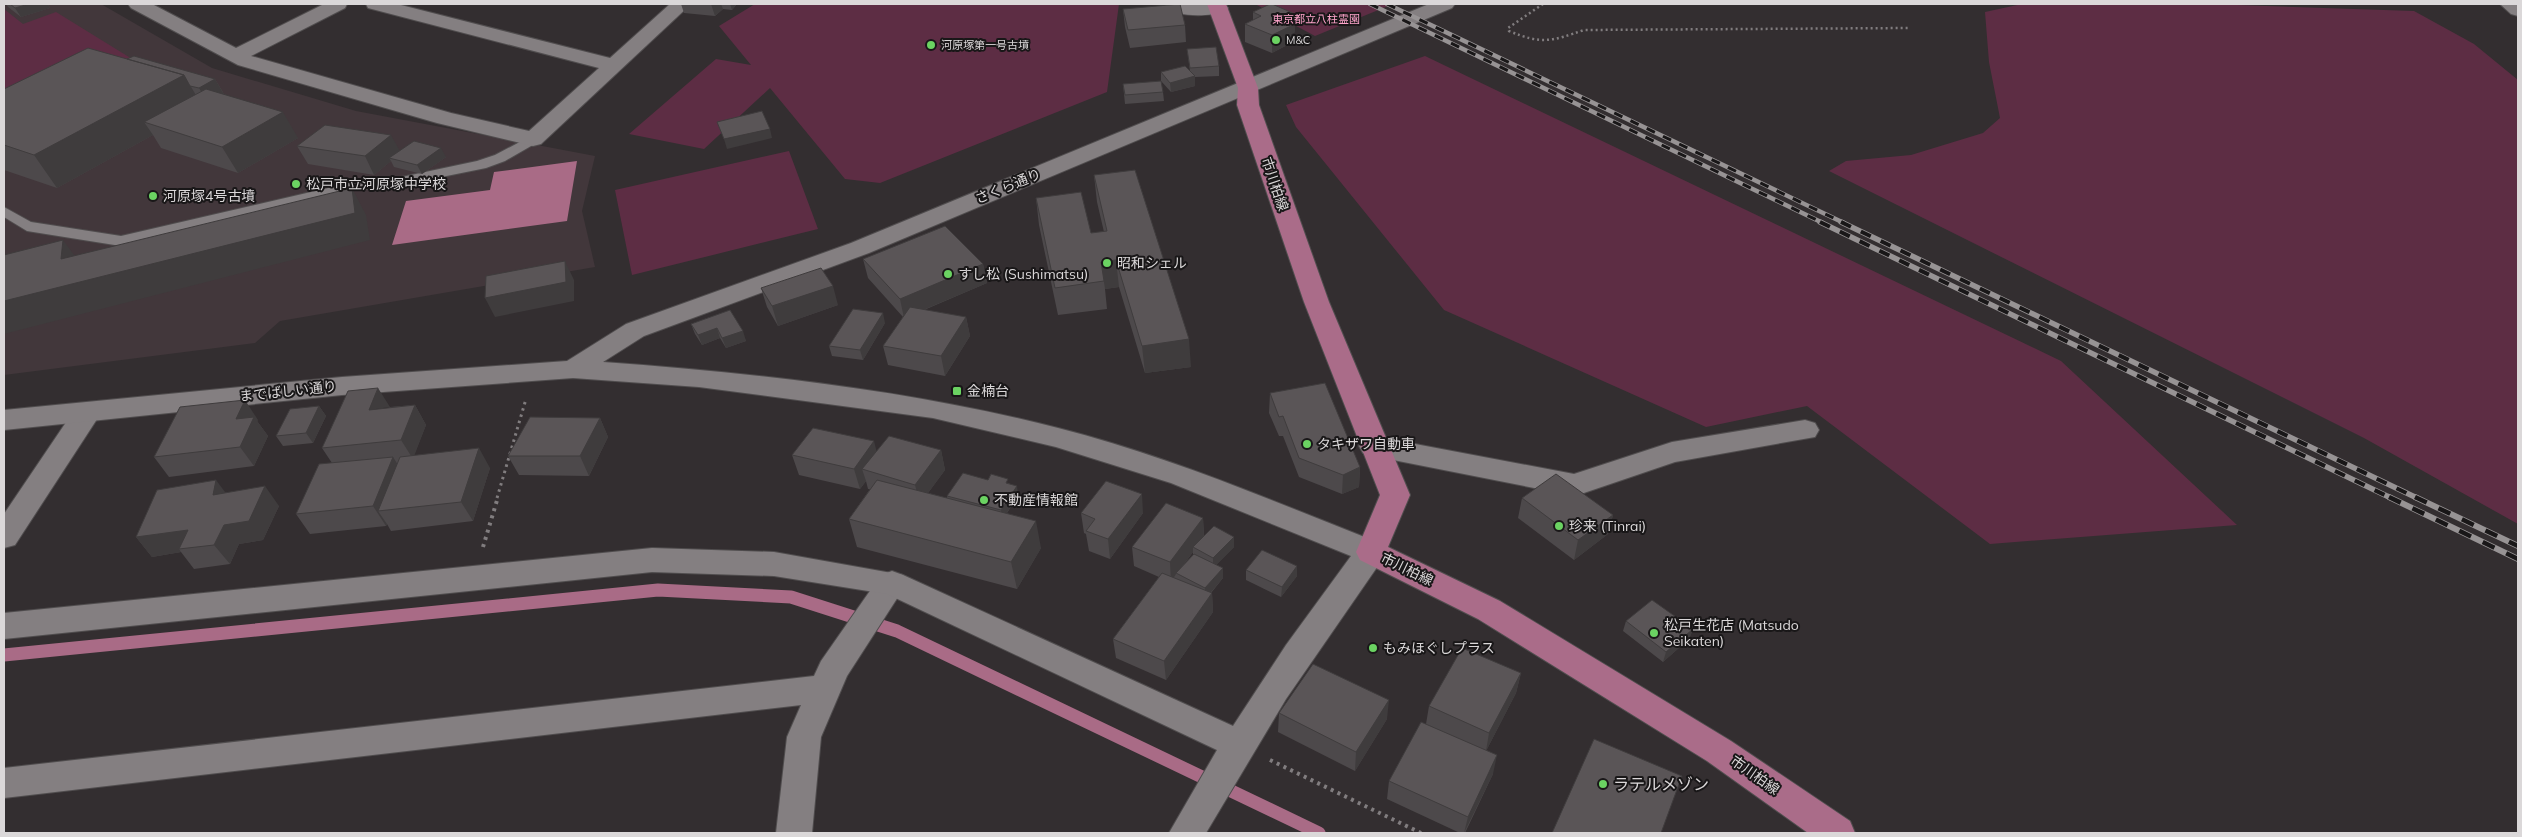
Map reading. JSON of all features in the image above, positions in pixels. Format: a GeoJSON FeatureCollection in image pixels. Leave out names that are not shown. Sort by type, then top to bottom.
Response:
{"type":"FeatureCollection","features":[{"type":"Feature","properties":{"kind":"main road","name":"市川柏線"},"geometry":{"type":"LineString","coordinates":[[1217,6],[1248,88],[1248,105],[1296,249],[1373,446],[1395,495],[1370,552],[1489,610],[1720,751],[1837,833]]}},
{"type":"Feature","properties":{"kind":"street"},"geometry":{"type":"LineString","coordinates":[[138,4],[245,62],[532,139],[681,4]]}},
{"type":"Feature","properties":{"kind":"street"},"geometry":{"type":"LineString","coordinates":[[236,56],[338,4]]}},
{"type":"Feature","properties":{"kind":"street"},"geometry":{"type":"LineString","coordinates":[[375,4],[613,65]]}},
{"type":"Feature","properties":{"kind":"street"},"geometry":{"type":"LineString","coordinates":[[1174,4],[1192,10],[1217,6]]}},
{"type":"Feature","properties":{"kind":"street","name":"さくら通り"},"geometry":{"type":"LineString","coordinates":[[573,369],[635,330],[860,248],[1248,88],[1445,4]]}},
{"type":"Feature","properties":{"kind":"street"},"geometry":{"type":"LineString","coordinates":[[2509,4],[2518,10]]}},
{"type":"Feature","properties":{"kind":"street","name":"までばしい通り"},"geometry":{"type":"LineString","coordinates":[[4,420],[342,386],[573,369],[699,378],[933,408],[1059,438],[1182,476],[1370,552]]}},
{"type":"Feature","properties":{"kind":"street"},"geometry":{"type":"LineString","coordinates":[[4,537],[87,413]]}},
{"type":"Feature","properties":{"kind":"street"},"geometry":{"type":"LineString","coordinates":[[1373,446],[1575,485],[1672,452],[1805,430]]}},
{"type":"Feature","properties":{"kind":"street"},"geometry":{"type":"LineString","coordinates":[[1187,833],[1233,753],[1347,582],[1370,552]]}},
{"type":"Feature","properties":{"kind":"street"},"geometry":{"type":"LineString","coordinates":[[4,626],[652,560],[774,564],[885,594],[1233,753]]}},
{"type":"Feature","properties":{"kind":"street"},"geometry":{"type":"LineString","coordinates":[[794,833],[804,737],[833,670],[885,594]]}},
{"type":"Feature","properties":{"kind":"street"},"geometry":{"type":"LineString","coordinates":[[4,783],[824,689]]}},
{"type":"Feature","properties":{"kind":"lane"},"geometry":{"type":"LineString","coordinates":[[4,211],[27,226],[121,241],[354,186],[397,182],[482,165],[500,158],[532,139]]}},
{"type":"Feature","properties":{"kind":"path"},"geometry":{"type":"LineString","coordinates":[[1543,4],[1508,28],[1509,31],[1528,39],[1553,41],[1584,30],[1909,28]]}},
{"type":"Feature","properties":{"kind":"path"},"geometry":{"type":"LineString","coordinates":[[474,579],[534,372]]}},
{"type":"Feature","properties":{"kind":"path"},"geometry":{"type":"LineString","coordinates":[[1233,753],[1421,833]]}},
{"type":"Feature","properties":{"kind":"shaded area","name":"松戸市立河原塚中学校"},"geometry":{"type":"Polygon","coordinates":[[[4,4],[101,4],[212,68],[356,111],[595,156],[582,211],[595,267],[280,321],[255,343],[4,375],[4,4]]]}},
{"type":"Feature","properties":{"kind":"shaded area"},"geometry":{"type":"Polygon","coordinates":[[[577,161],[567,221],[392,245],[406,201],[490,190],[494,172],[577,161]]]}},
{"type":"Feature","properties":{"kind":"green space"},"geometry":{"type":"Polygon","coordinates":[[[755,4],[1119,4],[1107,92],[880,183],[845,179],[770,88],[704,149],[629,134],[716,59],[751,65],[719,26],[755,4]]]}},
{"type":"Feature","properties":{"kind":"green space","name":"東京都立八柱霊園"},"geometry":{"type":"Polygon","coordinates":[[[1255,4],[1393,4],[1315,36],[1255,4]]]}},
{"type":"Feature","properties":{"kind":"green space"},"geometry":{"type":"Polygon","coordinates":[[[2022,4],[2209,4],[2414,11],[2474,44],[2518,80],[2518,524],[2364,438],[1829,171],[1846,161],[1911,155],[1983,133],[2000,118],[1989,62],[1985,12],[2022,4]]]}},
{"type":"Feature","properties":{"kind":"green space"},"geometry":{"type":"Polygon","coordinates":[[[4,9],[23,24],[56,12],[137,62],[4,127],[4,9]]]}},
{"type":"Feature","properties":{"kind":"green space"},"geometry":{"type":"Polygon","coordinates":[[[1425,56],[2061,361],[2237,525],[1990,544],[1807,406],[1706,427],[1444,310],[1296,127],[1286,105],[1425,56]]]}},
{"type":"Feature","properties":{"kind":"green space"},"geometry":{"type":"Polygon","coordinates":[[[789,151],[818,229],[632,275],[615,190],[789,151]]]}},
{"type":"Feature","properties":{"kind":"building"},"geometry":{"type":"Polygon","coordinates":[[[10,4],[29,4],[15,8],[10,4]]]}},
{"type":"Feature","properties":{"kind":"building"},"geometry":{"type":"Polygon","coordinates":[[[1180,4],[1185,25],[1128,30],[1123,9],[1180,4]]]}},
{"type":"Feature","properties":{"kind":"building"},"geometry":{"type":"Polygon","coordinates":[[[1270,4],[1295,14],[1280,21],[1291,26],[1272,35],[1245,24],[1261,16],[1253,12],[1270,4]]]}},
{"type":"Feature","properties":{"kind":"building"},"geometry":{"type":"Polygon","coordinates":[[[1216,47],[1219,66],[1190,68],[1187,49],[1216,47]]]}},
{"type":"Feature","properties":{"kind":"building"},"geometry":{"type":"Polygon","coordinates":[[[88,48],[184,75],[34,155],[4,145],[4,89],[88,48]]]}},
{"type":"Feature","properties":{"kind":"building"},"geometry":{"type":"Polygon","coordinates":[[[134,56],[215,79],[199,88],[190,86],[184,75],[127,59],[134,56]]]}},
{"type":"Feature","properties":{"kind":"building"},"geometry":{"type":"Polygon","coordinates":[[[1185,66],[1195,76],[1170,83],[1161,72],[1185,66]]]}},
{"type":"Feature","properties":{"kind":"building"},"geometry":{"type":"Polygon","coordinates":[[[1161,81],[1163,92],[1125,95],[1123,84],[1161,81]]]}},
{"type":"Feature","properties":{"kind":"building"},"geometry":{"type":"Polygon","coordinates":[[[206,89],[283,112],[222,147],[144,122],[206,89]]]}},
{"type":"Feature","properties":{"kind":"building"},"geometry":{"type":"Polygon","coordinates":[[[762,111],[770,129],[724,139],[717,122],[762,111]]]}},
{"type":"Feature","properties":{"kind":"building"},"geometry":{"type":"Polygon","coordinates":[[[325,125],[391,135],[365,156],[297,146],[325,125]]]}},
{"type":"Feature","properties":{"kind":"building"},"geometry":{"type":"Polygon","coordinates":[[[414,141],[441,148],[417,165],[389,158],[414,141]]]}},
{"type":"Feature","properties":{"kind":"building"},"geometry":{"type":"Polygon","coordinates":[[[1135,170],[1189,339],[1142,346],[1116,260],[1101,262],[1104,281],[1055,288],[1036,198],[1081,192],[1091,233],[1107,231],[1094,175],[1135,170]]]}},
{"type":"Feature","properties":{"kind":"building"},"geometry":{"type":"Polygon","coordinates":[[[352,188],[355,213],[4,301],[4,255],[63,240],[61,259],[352,188]]]}},
{"type":"Feature","properties":{"kind":"building"},"geometry":{"type":"Polygon","coordinates":[[[945,226],[983,264],[900,299],[863,259],[945,226]]]}},
{"type":"Feature","properties":{"kind":"building"},"geometry":{"type":"Polygon","coordinates":[[[565,261],[566,282],[485,298],[486,276],[565,261]]]}},
{"type":"Feature","properties":{"kind":"building"},"geometry":{"type":"Polygon","coordinates":[[[821,268],[833,286],[772,306],[761,288],[821,268]]]}},
{"type":"Feature","properties":{"kind":"building"},"geometry":{"type":"Polygon","coordinates":[[[910,307],[966,317],[941,356],[883,346],[910,307]]]}},
{"type":"Feature","properties":{"kind":"building"},"geometry":{"type":"Polygon","coordinates":[[[853,309],[883,313],[860,350],[829,346],[853,309]]]}},
{"type":"Feature","properties":{"kind":"building"},"geometry":{"type":"Polygon","coordinates":[[[730,310],[743,331],[722,338],[717,328],[698,335],[691,324],[730,310]]]}},
{"type":"Feature","properties":{"kind":"building"},"geometry":{"type":"Polygon","coordinates":[[[1325,383],[1360,467],[1343,475],[1299,458],[1283,416],[1279,417],[1270,393],[1325,383]]]}},
{"type":"Feature","properties":{"kind":"building"},"geometry":{"type":"Polygon","coordinates":[[[378,388],[369,410],[415,405],[401,440],[322,448],[348,391],[378,388]]]}},
{"type":"Feature","properties":{"kind":"building"},"geometry":{"type":"Polygon","coordinates":[[[245,400],[236,419],[254,417],[240,447],[154,457],[180,407],[245,400]]]}},
{"type":"Feature","properties":{"kind":"building"},"geometry":{"type":"Polygon","coordinates":[[[319,406],[306,433],[276,436],[290,409],[319,406]]]}},
{"type":"Feature","properties":{"kind":"building"},"geometry":{"type":"Polygon","coordinates":[[[530,417],[600,418],[580,456],[508,456],[530,417]]]}},
{"type":"Feature","properties":{"kind":"building"},"geometry":{"type":"Polygon","coordinates":[[[813,428],[874,441],[854,469],[792,455],[813,428]]]}},
{"type":"Feature","properties":{"kind":"building"},"geometry":{"type":"Polygon","coordinates":[[[889,436],[941,450],[915,485],[862,469],[889,436]]]}},
{"type":"Feature","properties":{"kind":"building"},"geometry":{"type":"Polygon","coordinates":[[[479,448],[461,502],[378,511],[400,457],[479,448]]]}},
{"type":"Feature","properties":{"kind":"building"},"geometry":{"type":"Polygon","coordinates":[[[393,457],[373,506],[296,514],[319,464],[393,457]]]}},
{"type":"Feature","properties":{"kind":"building"},"geometry":{"type":"Polygon","coordinates":[[[963,473],[988,480],[991,474],[1008,479],[1006,483],[1017,486],[1001,510],[947,496],[963,473]]]}},
{"type":"Feature","properties":{"kind":"building"},"geometry":{"type":"Polygon","coordinates":[[[1556,474],[1613,515],[1578,540],[1522,498],[1556,474]]]}},
{"type":"Feature","properties":{"kind":"building"},"geometry":{"type":"Polygon","coordinates":[[[216,480],[213,495],[265,486],[249,521],[224,525],[214,545],[179,549],[188,530],[136,537],[157,490],[216,480]]]}},
{"type":"Feature","properties":{"kind":"building"},"geometry":{"type":"Polygon","coordinates":[[[877,480],[1036,521],[1011,562],[849,519],[877,480]]]}},
{"type":"Feature","properties":{"kind":"building"},"geometry":{"type":"Polygon","coordinates":[[[1106,481],[1142,494],[1108,539],[1086,531],[1095,519],[1081,513],[1106,481]]]}},
{"type":"Feature","properties":{"kind":"building"},"geometry":{"type":"Polygon","coordinates":[[[1166,503],[1203,518],[1170,562],[1132,547],[1166,503]]]}},
{"type":"Feature","properties":{"kind":"building"},"geometry":{"type":"Polygon","coordinates":[[[1214,526],[1234,537],[1213,558],[1193,547],[1214,526]]]}},
{"type":"Feature","properties":{"kind":"building"},"geometry":{"type":"Polygon","coordinates":[[[1262,550],[1297,566],[1282,587],[1246,570],[1262,550]]]}},
{"type":"Feature","properties":{"kind":"building"},"geometry":{"type":"Polygon","coordinates":[[[1194,554],[1223,568],[1205,588],[1176,573],[1194,554]]]}},
{"type":"Feature","properties":{"kind":"building"},"geometry":{"type":"Polygon","coordinates":[[[1162,573],[1212,593],[1164,661],[1113,639],[1162,573]]]}},
{"type":"Feature","properties":{"kind":"building"},"geometry":{"type":"Polygon","coordinates":[[[1652,600],[1693,629],[1666,652],[1626,621],[1652,600]]]}},
{"type":"Feature","properties":{"kind":"building"},"geometry":{"type":"Polygon","coordinates":[[[1462,648],[1521,673],[1489,733],[1429,706],[1462,648]]]}},
{"type":"Feature","properties":{"kind":"building"},"geometry":{"type":"Polygon","coordinates":[[[1313,664],[1389,700],[1356,752],[1279,713],[1313,664]]]}},
{"type":"Feature","properties":{"kind":"building"},"geometry":{"type":"Polygon","coordinates":[[[1421,722],[1497,755],[1468,817],[1389,781],[1421,722]]]}},
{"type":"Feature","properties":{"kind":"building","name":"ラテルメゾン"},"geometry":{"type":"Polygon","coordinates":[[[1594,739],[1682,776],[1661,833],[1552,833],[1594,739]]]}},
{"type":"Feature","properties":{"kind":"waterway"},"geometry":{"type":"LineString","coordinates":[[4,655],[658,590],[791,597],[897,631],[1319,833]]}},
{"type":"Feature","properties":{"kind":"railway"},"geometry":{"type":"LineString","coordinates":[[1370,4],[1823,223]]}},
{"type":"Feature","properties":{"kind":"railway"},"geometry":{"type":"LineString","coordinates":[[1387,4],[1844,223]]}},
{"type":"Feature","properties":{"kind":"railway"},"geometry":{"type":"LineString","coordinates":[[1820,222],[2391,498]]}},
{"type":"Feature","properties":{"kind":"railway"},"geometry":{"type":"LineString","coordinates":[[1841,222],[2417,498]]}},
{"type":"Feature","properties":{"kind":"railway"},"geometry":{"type":"LineString","coordinates":[[2389,497],[2518,559]]}},
{"type":"Feature","properties":{"kind":"railway"},"geometry":{"type":"LineString","coordinates":[[2415,497],[2518,546]]}},
{"type":"Feature","properties":{"kind":"place","name":"M&C"},"geometry":{"type":"Point","coordinates":[1276,40]}},
{"type":"Feature","properties":{"kind":"place","name":"河原塚第一号古墳"},"geometry":{"type":"Point","coordinates":[931,45]}},
{"type":"Feature","properties":{"kind":"place","name":"松戸市立河原塚中学校"},"geometry":{"type":"Point","coordinates":[296,184]}},
{"type":"Feature","properties":{"kind":"place","name":"河原塚4号古墳"},"geometry":{"type":"Point","coordinates":[153,196]}},
{"type":"Feature","properties":{"kind":"place","name":"昭和シェル"},"geometry":{"type":"Point","coordinates":[1107,263]}},
{"type":"Feature","properties":{"kind":"place","name":"すし松 (Sushimatsu)"},"geometry":{"type":"Point","coordinates":[948,274]}},
{"type":"Feature","properties":{"kind":"place","name":"金楠台"},"geometry":{"type":"Point","coordinates":[957,391]}},
{"type":"Feature","properties":{"kind":"place","name":"タキザワ自動車"},"geometry":{"type":"Point","coordinates":[1307,444]}},
{"type":"Feature","properties":{"kind":"place","name":"不動産情報館"},"geometry":{"type":"Point","coordinates":[984,500]}},
{"type":"Feature","properties":{"kind":"place","name":"珍来 (Tinrai)"},"geometry":{"type":"Point","coordinates":[1559,526]}},
{"type":"Feature","properties":{"kind":"place","name":"松戸生花店 (Matsudo Seikaten)"},"geometry":{"type":"Point","coordinates":[1654,633]}},
{"type":"Feature","properties":{"kind":"place","name":"もみほぐしプラス"},"geometry":{"type":"Point","coordinates":[1373,648]}},
{"type":"Feature","properties":{"kind":"place","name":"ラテルメゾン"},"geometry":{"type":"Point","coordinates":[1603,784]}}]}
